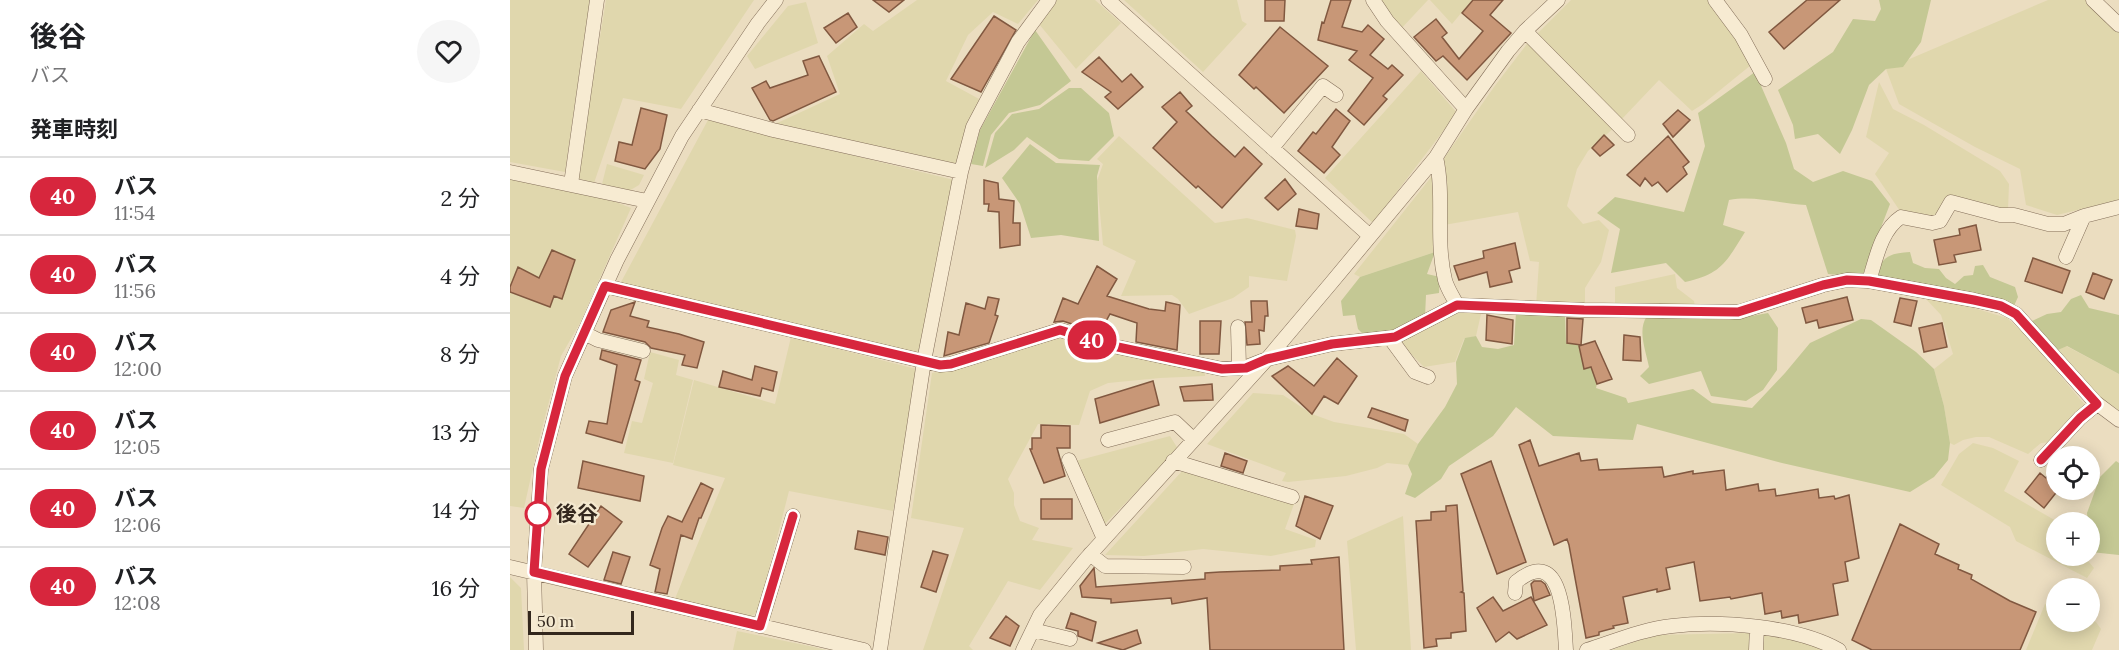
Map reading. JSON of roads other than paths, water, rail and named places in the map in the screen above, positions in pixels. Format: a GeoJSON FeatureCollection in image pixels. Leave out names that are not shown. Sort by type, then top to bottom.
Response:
{"type":"FeatureCollection","features":[{"type":"Feature","properties":{"kind":"street"},"geometry":{"type":"LineString","coordinates":[[571,184],[597,0]]}},
{"type":"Feature","properties":{"kind":"street"},"geometry":{"type":"LineString","coordinates":[[536,650],[534,572],[541,469],[565,376],[605,286],[682,136],[758,22],[776,0]]}},
{"type":"Feature","properties":{"kind":"street"},"geometry":{"type":"LineString","coordinates":[[880,650],[924,360],[961,172],[973,127],[1018,42],[1049,0]]}},
{"type":"Feature","properties":{"kind":"street"},"geometry":{"type":"LineString","coordinates":[[1108,0],[1370,236]]}},
{"type":"Feature","properties":{"kind":"street"},"geometry":{"type":"LineString","coordinates":[[1372,0],[1387,21],[1466,109]]}},
{"type":"Feature","properties":{"kind":"street"},"geometry":{"type":"LineString","coordinates":[[1023,650],[1041,615],[1090,554],[1267,359],[1436,157],[1466,109],[1508,51],[1525,31],[1558,0]]}},
{"type":"Feature","properties":{"kind":"street"},"geometry":{"type":"LineString","coordinates":[[1715,0],[1741,35],[1766,79]]}},
{"type":"Feature","properties":{"kind":"street"},"geometry":{"type":"LineString","coordinates":[[2093,0],[2119,25]]}},
{"type":"Feature","properties":{"kind":"street"},"geometry":{"type":"LineString","coordinates":[[1525,31],[1628,135]]}},
{"type":"Feature","properties":{"kind":"street"},"geometry":{"type":"LineString","coordinates":[[1272,148],[1323,86],[1336,95]]}},
{"type":"Feature","properties":{"kind":"street"},"geometry":{"type":"LineString","coordinates":[[699,110],[773,130],[961,172]]}},
{"type":"Feature","properties":{"kind":"street"},"geometry":{"type":"LineString","coordinates":[[1436,157],[1440,191],[1441,254],[1445,282],[1457,305]]}},
{"type":"Feature","properties":{"kind":"street"},"geometry":{"type":"LineString","coordinates":[[510,172],[647,201]]}},
{"type":"Feature","properties":{"kind":"street"},"geometry":{"type":"LineString","coordinates":[[1869,281],[1881,244],[1891,223],[1901,216],[1932,223],[1940,221],[1951,202],[2000,215],[2014,215],[2048,224],[2064,224],[2119,207]]}},
{"type":"Feature","properties":{"kind":"street"},"geometry":{"type":"LineString","coordinates":[[2066,257],[2084,216]]}},
{"type":"Feature","properties":{"kind":"street"},"geometry":{"type":"LineString","coordinates":[[605,286],[940,365],[951,364],[1060,330],[1113,346],[1222,369],[1246,368],[1267,359],[1332,344],[1395,337],[1457,305],[1584,310],[1738,312],[1823,285],[1847,280],[1869,281],[2001,306],[2016,314],[2097,404],[2119,420]]}},
{"type":"Feature","properties":{"kind":"street"},"geometry":{"type":"LineString","coordinates":[[1238,327],[1239,368]]}},
{"type":"Feature","properties":{"kind":"street"},"geometry":{"type":"LineString","coordinates":[[584,333],[598,340],[643,351]]}},
{"type":"Feature","properties":{"kind":"street"},"geometry":{"type":"LineString","coordinates":[[1390,338],[1415,372],[1428,377]]}},
{"type":"Feature","properties":{"kind":"street"},"geometry":{"type":"LineString","coordinates":[[2041,460],[2080,418],[2097,404]]}},
{"type":"Feature","properties":{"kind":"street"},"geometry":{"type":"LineString","coordinates":[[1108,440],[1175,422],[1193,438]]}},
{"type":"Feature","properties":{"kind":"street"},"geometry":{"type":"LineString","coordinates":[[1069,460],[1104,539]]}},
{"type":"Feature","properties":{"kind":"street"},"geometry":{"type":"LineString","coordinates":[[1173,461],[1292,497]]}},
{"type":"Feature","properties":{"kind":"street"},"geometry":{"type":"LineString","coordinates":[[760,626],[793,516]]}},
{"type":"Feature","properties":{"kind":"street"},"geometry":{"type":"LineString","coordinates":[[1090,554],[1105,566],[1184,567]]}},
{"type":"Feature","properties":{"kind":"street"},"geometry":{"type":"LineString","coordinates":[[510,567],[864,650]]}},
{"type":"Feature","properties":{"kind":"street"},"geometry":{"type":"LineString","coordinates":[[1515,593],[1516,582],[1527,572],[1538,570],[1550,575],[1558,588],[1566,650]]}},
{"type":"Feature","properties":{"kind":"street"},"geometry":{"type":"LineString","coordinates":[[1587,650],[1641,632],[1670,626],[1708,624],[1757,627],[1802,636],[1839,650]]}},
{"type":"Feature","properties":{"kind":"street"},"geometry":{"type":"LineString","coordinates":[[1756,650],[1757,627]]}},
{"type":"Feature","properties":{"kind":"street"},"geometry":{"type":"LineString","coordinates":[[1033,630],[1070,639]]}},
{"type":"Feature","properties":{"kind":"street"},"geometry":{"type":"LineString","coordinates":[[799,650],[801,635]]}},
{"type":"Feature","properties":{"kind":"place","name":"後谷"},"geometry":{"type":"Point","coordinates":[538,514]}}]}
